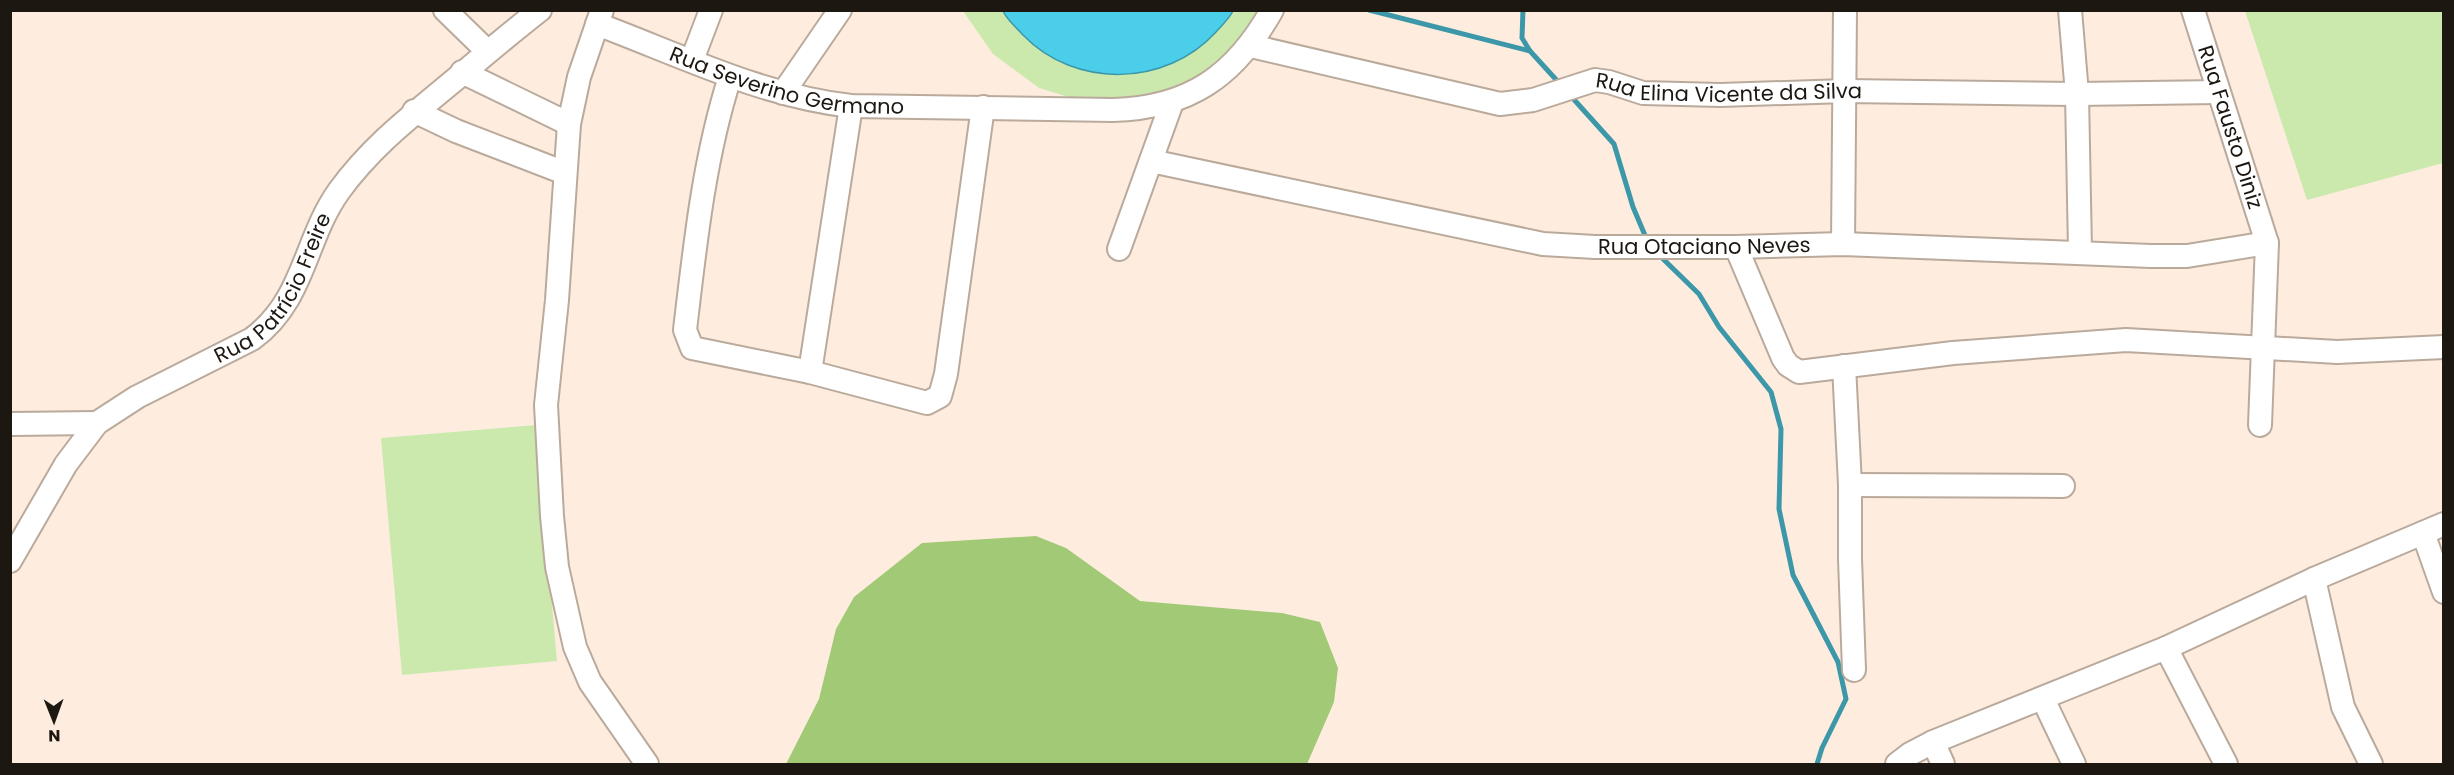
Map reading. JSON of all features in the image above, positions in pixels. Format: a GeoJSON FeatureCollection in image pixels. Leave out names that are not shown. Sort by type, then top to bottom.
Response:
{"type":"FeatureCollection","features":[{"type":"Feature","properties":{"kind":"street"},"geometry":{"type":"LineString","coordinates":[[445,10],[487,51]]}},
{"type":"Feature","properties":{"kind":"street","name":"Rua Patrício Freire"},"geometry":{"type":"LineString","coordinates":[[97,423],[137,397],[252,339],[264,330],[278,316],[294,290],[337,194],[361,162],[414,111],[540,10]]}},
{"type":"Feature","properties":{"kind":"street"},"geometry":{"type":"LineString","coordinates":[[692,60],[711,10]]}},
{"type":"Feature","properties":{"kind":"street"},"geometry":{"type":"LineString","coordinates":[[783,93],[840,10]]}},
{"type":"Feature","properties":{"kind":"street","name":"Rua Severino Germano"},"geometry":{"type":"LineString","coordinates":[[600,17],[730,76],[783,93],[851,106],[1137,110],[1172,102],[1224,73],[1251,46],[1272,10]]}},
{"type":"Feature","properties":{"kind":"street"},"geometry":{"type":"LineString","coordinates":[[1843,244],[1845,10]]}},
{"type":"Feature","properties":{"kind":"street"},"geometry":{"type":"LineString","coordinates":[[2070,10],[2077,94],[2080,252]]}},
{"type":"Feature","properties":{"kind":"street","name":"Rua Fausto Diniz"},"geometry":{"type":"LineString","coordinates":[[2193,10],[2267,243],[2260,425]]}},
{"type":"Feature","properties":{"kind":"street"},"geometry":{"type":"LineString","coordinates":[[600,17],[579,77],[569,124],[557,300],[546,405],[553,526],[557,567],[575,647],[590,682],[647,765]]}},
{"type":"Feature","properties":{"kind":"street","name":"Rua Elina Vicente da Silva"},"geometry":{"type":"LineString","coordinates":[[1251,46],[1500,104],[1533,100],[1595,80],[1643,93],[1720,95],[1846,91],[2077,94],[2218,92]]}},
{"type":"Feature","properties":{"kind":"street"},"geometry":{"type":"LineString","coordinates":[[462,72],[569,124]]}},
{"type":"Feature","properties":{"kind":"street"},"geometry":{"type":"LineString","coordinates":[[730,76],[716,126],[705,181],[686,335],[692,348],[810,372],[927,403],[940,396],[943,388],[982,107]]}},
{"type":"Feature","properties":{"kind":"street"},"geometry":{"type":"LineString","coordinates":[[1119,249],[1172,102]]}},
{"type":"Feature","properties":{"kind":"street"},"geometry":{"type":"LineString","coordinates":[[810,372],[851,106]]}},
{"type":"Feature","properties":{"kind":"street"},"geometry":{"type":"LineString","coordinates":[[414,111],[456,131],[565,173]]}},
{"type":"Feature","properties":{"kind":"street","name":"Rua Otaciano Neves"},"geometry":{"type":"LineString","coordinates":[[1151,161],[1410,214],[1520,240],[1595,247],[1843,244],[2187,256],[2267,243]]}},
{"type":"Feature","properties":{"kind":"street"},"geometry":{"type":"LineString","coordinates":[[1736,247],[1765,319],[1788,365],[1799,372],[1953,353],[2126,340],[2337,352],[2444,347]]}},
{"type":"Feature","properties":{"kind":"street"},"geometry":{"type":"LineString","coordinates":[[1844,366],[1850,485],[1854,670]]}},
{"type":"Feature","properties":{"kind":"street"},"geometry":{"type":"LineString","coordinates":[[10,424],[97,423]]}},
{"type":"Feature","properties":{"kind":"street"},"geometry":{"type":"LineString","coordinates":[[11,560],[66,464],[97,423]]}},
{"type":"Feature","properties":{"kind":"street"},"geometry":{"type":"LineString","coordinates":[[1850,485],[2063,486]]}},
{"type":"Feature","properties":{"kind":"street"},"geometry":{"type":"LineString","coordinates":[[1897,765],[1910,754],[1933,742],[2166,648],[2314,579],[2433,529],[2444,592]]}},
{"type":"Feature","properties":{"kind":"street"},"geometry":{"type":"LineString","coordinates":[[2314,579],[2343,707],[2371,765]]}},
{"type":"Feature","properties":{"kind":"street"},"geometry":{"type":"LineString","coordinates":[[2166,648],[2226,765]]}},
{"type":"Feature","properties":{"kind":"street"},"geometry":{"type":"LineString","coordinates":[[2043,699],[2074,765]]}},
{"type":"Feature","properties":{"kind":"street"},"geometry":{"type":"LineString","coordinates":[[1933,742],[1943,765]]}},
{"type":"Feature","properties":{"kind":"green space"},"geometry":{"type":"Polygon","coordinates":[[[963,11],[1266,11],[1201,83],[1148,103],[1092,104],[1039,88],[993,54],[963,11]]]}},
{"type":"Feature","properties":{"kind":"green space"},"geometry":{"type":"Polygon","coordinates":[[[2245,11],[2441,11],[2444,17],[2443,163],[2307,200],[2245,11]]]}},
{"type":"Feature","properties":{"kind":"green space"},"geometry":{"type":"Polygon","coordinates":[[[536,425],[557,661],[402,675],[381,438],[536,425]]]}},
{"type":"Feature","properties":{"kind":"green space"},"geometry":{"type":"Polygon","coordinates":[[[1036,536],[1066,548],[1140,601],[1282,613],[1320,622],[1338,668],[1334,702],[1307,764],[786,764],[819,699],[836,629],[854,597],[922,543],[1036,536]]]}},
{"type":"Feature","properties":{"kind":"water"},"geometry":{"type":"Polygon","coordinates":[[[1003,11],[1233,11],[1216,32],[1195,50],[1172,63],[1147,71],[1120,74],[1094,72],[1068,65],[1044,53],[1023,35],[1003,11]]]}},
{"type":"Feature","properties":{"kind":"waterway"},"geometry":{"type":"LineString","coordinates":[[1369,10],[1530,51],[1561,85]]}},
{"type":"Feature","properties":{"kind":"waterway"},"geometry":{"type":"LineString","coordinates":[[1523,10],[1522,38],[1530,51]]}},
{"type":"Feature","properties":{"kind":"waterway"},"geometry":{"type":"LineString","coordinates":[[1569,94],[1614,144],[1633,207],[1647,240]]}},
{"type":"Feature","properties":{"kind":"waterway"},"geometry":{"type":"LineString","coordinates":[[1659,255],[1699,294],[1719,327],[1771,392],[1781,429],[1779,509],[1793,575],[1838,662],[1846,699],[1822,748],[1817,764]]}}]}
